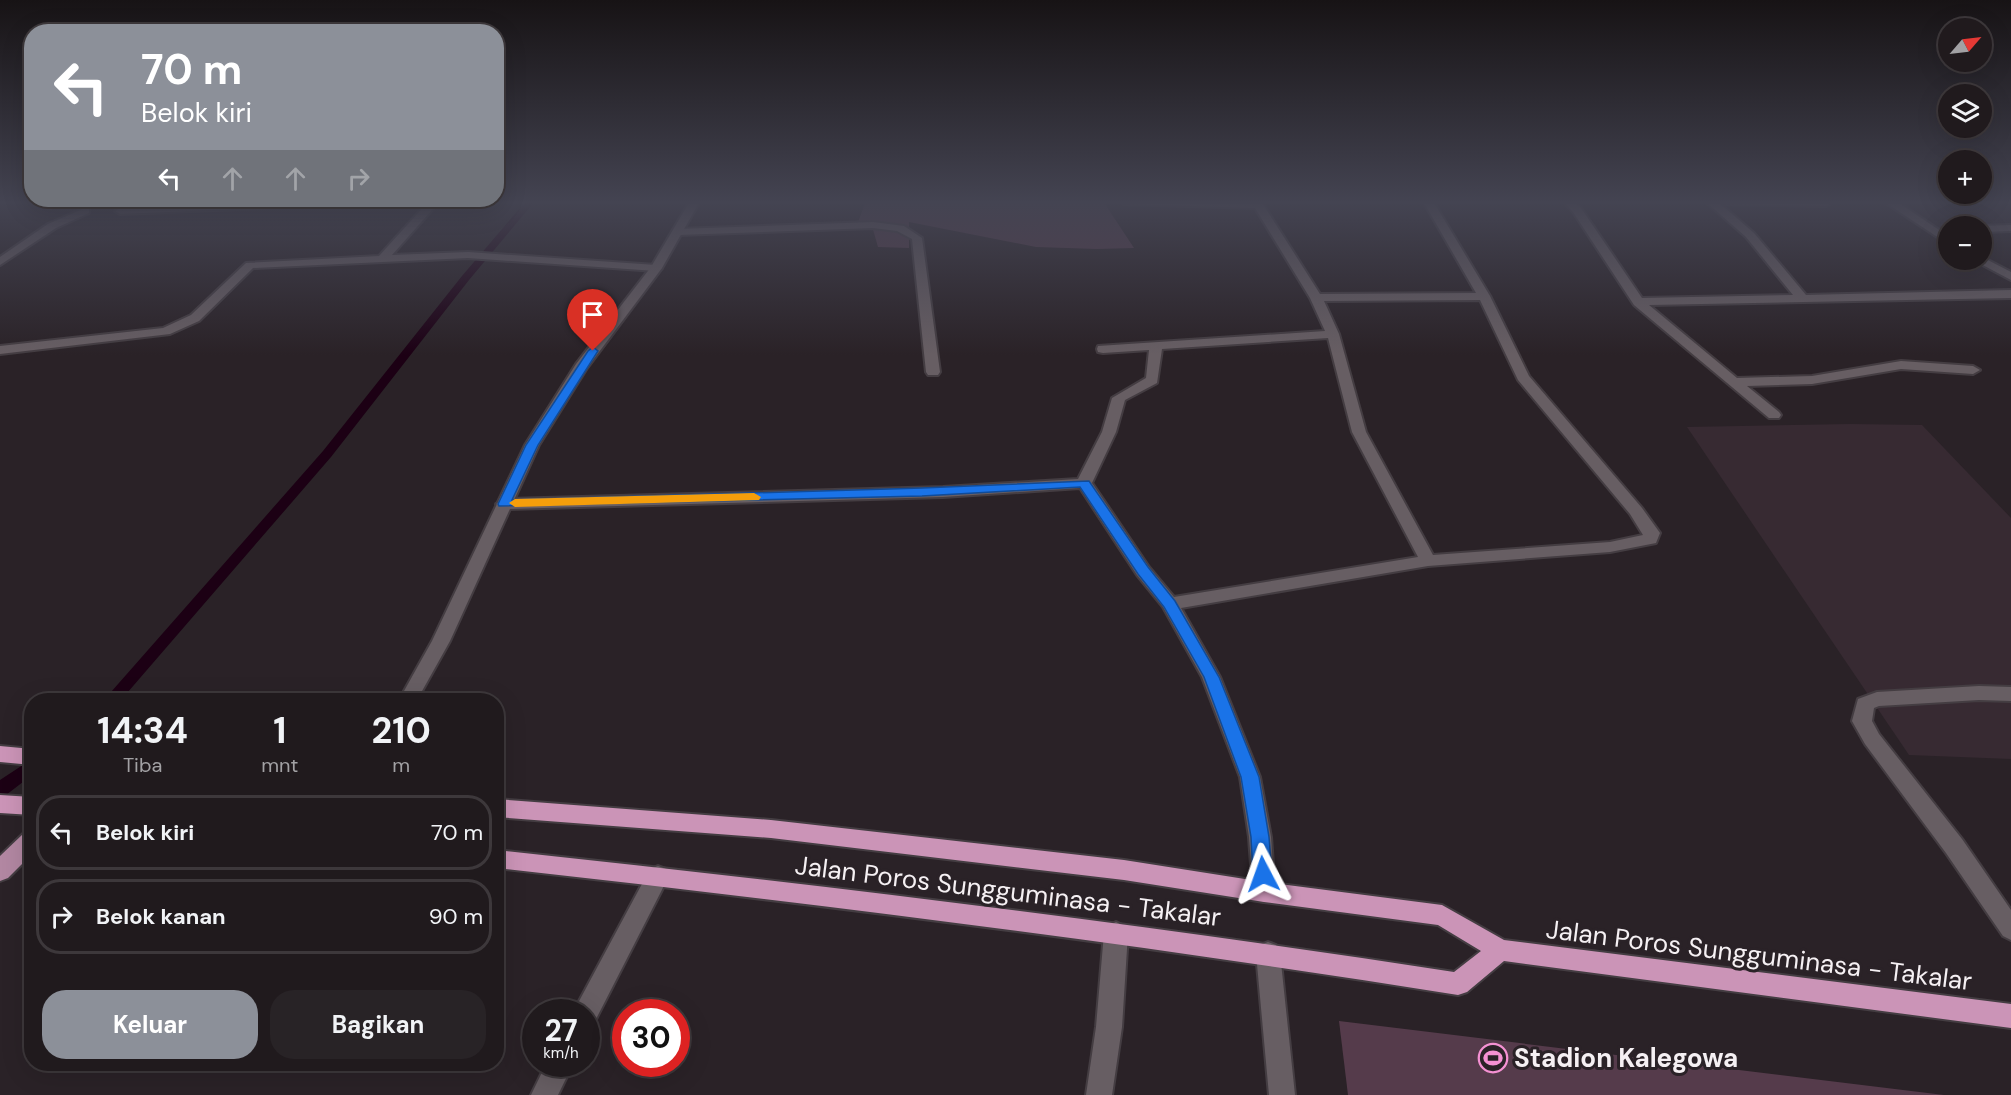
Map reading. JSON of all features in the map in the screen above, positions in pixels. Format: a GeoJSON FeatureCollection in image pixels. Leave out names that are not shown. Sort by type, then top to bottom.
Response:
{"type":"FeatureCollection","features":[{"type":"Feature","properties":{"kind":"highway"},"geometry":{"type":"LineString","coordinates":[[0,754],[24,756]]}},
{"type":"Feature","properties":{"kind":"highway"},"geometry":{"type":"LineString","coordinates":[[2,804],[24,805]]}},
{"type":"Feature","properties":{"kind":"highway","name":"Jalan Poros Sungguminasa - Takalar"},"geometry":{"type":"LineString","coordinates":[[504,808],[624,816],[771,830],[1124,870],[1264,892],[1442,915],[1500,950],[2011,1016]]}},
{"type":"Feature","properties":{"kind":"highway","name":"Jalan Poros Sungguminasa - Takalar"},"geometry":{"type":"LineString","coordinates":[[504,860],[658,876],[1116,933],[1268,953],[1458,984],[1500,950]]}},
{"type":"Feature","properties":{"kind":"main road"},"geometry":{"type":"LineString","coordinates":[[0,871],[24,847]]}},
{"type":"Feature","properties":{"kind":"street"},"geometry":{"type":"LineString","coordinates":[[0,262],[14,252]]}},
{"type":"Feature","properties":{"kind":"street"},"geometry":{"type":"LineString","coordinates":[[382,259],[388,252]]}},
{"type":"Feature","properties":{"kind":"street"},"geometry":{"type":"LineString","coordinates":[[412,693],[441,641],[532,445],[580,367],[656,268],[665,252]]}},
{"type":"Feature","properties":{"kind":"street"},"geometry":{"type":"LineString","coordinates":[[919,252],[933,372]]}},
{"type":"Feature","properties":{"kind":"street"},"geometry":{"type":"LineString","coordinates":[[1287,252],[1316,298],[1334,334],[1359,432],[1428,561]]}},
{"type":"Feature","properties":{"kind":"street"},"geometry":{"type":"LineString","coordinates":[[1170,604],[1428,561],[1610,548],[1650,539],[1652,533],[1523,377],[1485,296],[1459,252]]}},
{"type":"Feature","properties":{"kind":"street"},"geometry":{"type":"LineString","coordinates":[[1605,252],[1638,302],[1774,415]]}},
{"type":"Feature","properties":{"kind":"street"},"geometry":{"type":"LineString","coordinates":[[1764,252],[1802,298]]}},
{"type":"Feature","properties":{"kind":"street"},"geometry":{"type":"LineString","coordinates":[[0,350],[166,331],[195,318],[250,265],[468,255],[656,268]]}},
{"type":"Feature","properties":{"kind":"street"},"geometry":{"type":"LineString","coordinates":[[1992,266],[2011,277]]}},
{"type":"Feature","properties":{"kind":"street"},"geometry":{"type":"LineString","coordinates":[[1638,302],[2011,294]]}},
{"type":"Feature","properties":{"kind":"street"},"geometry":{"type":"LineString","coordinates":[[1316,298],[1485,296]]}},
{"type":"Feature","properties":{"kind":"street"},"geometry":{"type":"LineString","coordinates":[[1104,349],[1334,334]]}},
{"type":"Feature","properties":{"kind":"street"},"geometry":{"type":"LineString","coordinates":[[1084,483],[1109,432],[1119,398],[1152,380],[1156,347]]}},
{"type":"Feature","properties":{"kind":"street"},"geometry":{"type":"LineString","coordinates":[[1732,382],[1812,380],[1901,365],[1973,370]]}},
{"type":"Feature","properties":{"kind":"street"},"geometry":{"type":"LineString","coordinates":[[504,504],[932,492],[1084,483]]}},
{"type":"Feature","properties":{"kind":"street"},"geometry":{"type":"LineString","coordinates":[[1084,483],[1143,571],[1170,604],[1211,677],[1250,777],[1260,837],[1264,892]]}},
{"type":"Feature","properties":{"kind":"street"},"geometry":{"type":"LineString","coordinates":[[2011,694],[1979,693],[1877,699],[1865,704],[1862,721],[1872,739],[1954,846],[2011,929]]}},
{"type":"Feature","properties":{"kind":"street"},"geometry":{"type":"LineString","coordinates":[[593,999],[658,876]]}},
{"type":"Feature","properties":{"kind":"street"},"geometry":{"type":"LineString","coordinates":[[1099,1095],[1109,1027],[1116,933]]}},
{"type":"Feature","properties":{"kind":"street"},"geometry":{"type":"LineString","coordinates":[[1268,953],[1282,1095]]}},
{"type":"Feature","properties":{"kind":"street"},"geometry":{"type":"LineString","coordinates":[[544,1095],[553,1077]]}},
{"type":"Feature","properties":{"kind":"shaded area"},"geometry":{"type":"Polygon","coordinates":[[[1922,425],[2011,518],[2011,759],[1909,755],[1687,427],[1922,425]]]}},
{"type":"Feature","properties":{"kind":"shaded area","name":"Stadion Kalegowa"},"geometry":{"type":"Polygon","coordinates":[[[1339,1021],[1944,1095],[1348,1095],[1339,1021]]]}},
{"type":"Feature","properties":{"kind":"waterway"},"geometry":{"type":"LineString","coordinates":[[118,693],[327,454],[486,252]]}},
{"type":"Feature","properties":{"kind":"waterway"},"geometry":{"type":"LineString","coordinates":[[0,790],[24,771]]}},
{"type":"Feature","properties":{"kind":"slow traffic"},"geometry":{"type":"LineString","coordinates":[[515,503],[754,497]]}},
{"type":"Feature","properties":{"kind":"place","name":"Stadion Kalegowa"},"geometry":{"type":"Point","coordinates":[1493,1058]}},
{"type":"Feature","properties":{"kind":"route"},"geometry":{"type":"LineString","coordinates":[[593,351],[580,367],[532,445],[504,504],[820,496],[1084,483],[1143,571],[1170,604],[1211,677],[1250,777],[1260,837],[1263,874]]}}]}
